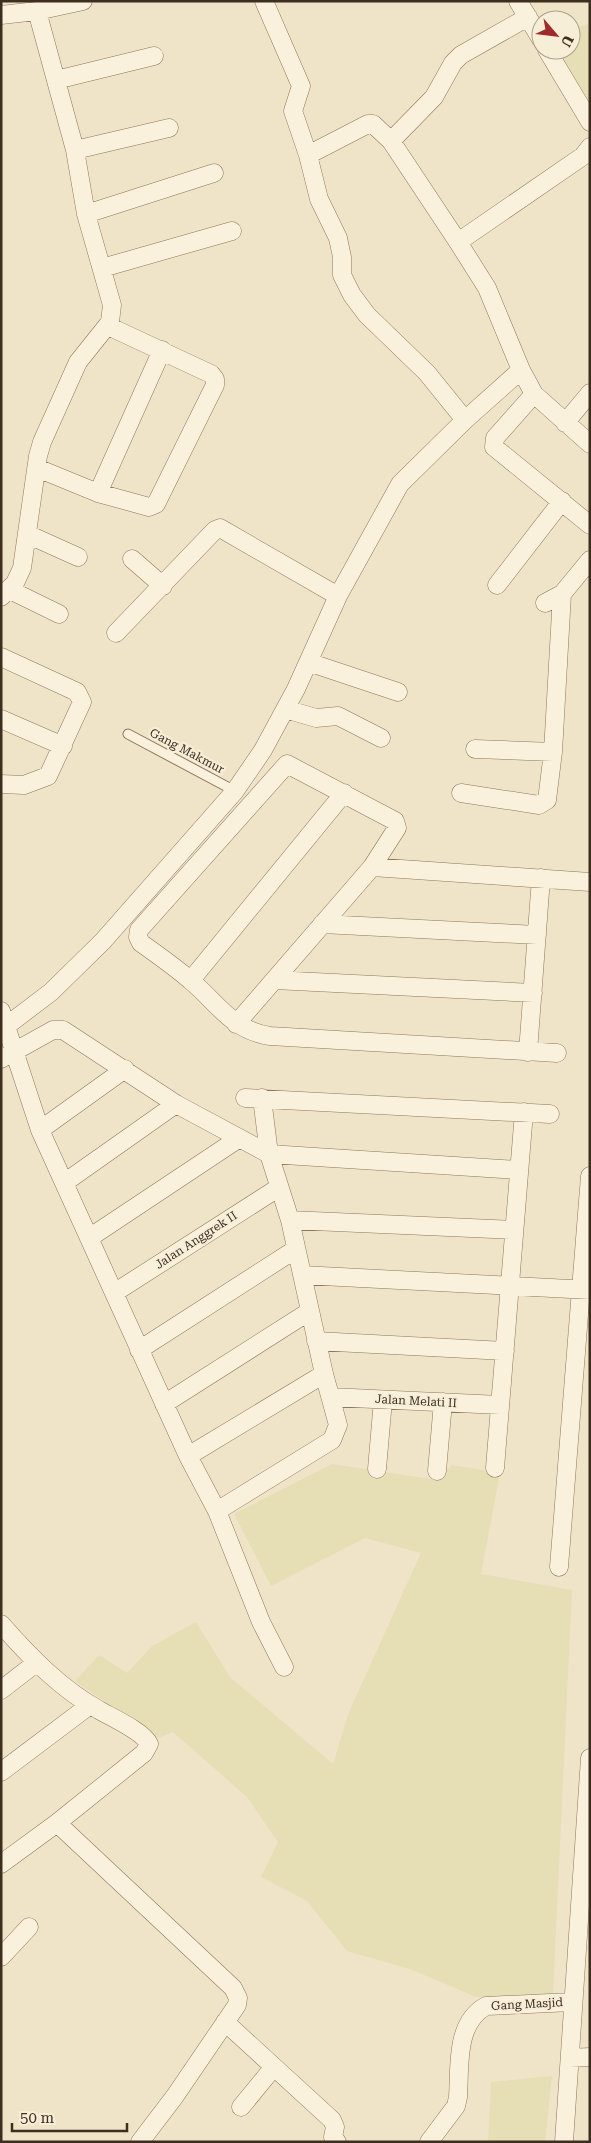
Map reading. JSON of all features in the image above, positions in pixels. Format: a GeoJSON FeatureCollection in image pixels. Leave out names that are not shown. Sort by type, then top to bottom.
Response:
{"type":"FeatureCollection","features":[{"type":"Feature","properties":{"kind":"street"},"geometry":{"type":"LineString","coordinates":[[1,15],[37,11],[82,1]]}},
{"type":"Feature","properties":{"kind":"street"},"geometry":{"type":"LineString","coordinates":[[264,1],[301,86],[292,111],[308,155],[319,199],[338,238],[342,257],[342,275],[352,295],[367,315],[427,372],[465,420]]}},
{"type":"Feature","properties":{"kind":"street"},"geometry":{"type":"LineString","coordinates":[[518,1],[531,22]]}},
{"type":"Feature","properties":{"kind":"street"},"geometry":{"type":"LineString","coordinates":[[37,11],[76,150],[86,214],[112,305],[108,326],[84,353],[69,380],[47,428],[38,456],[22,568],[6,594],[59,614]]}},
{"type":"Feature","properties":{"kind":"street"},"geometry":{"type":"LineString","coordinates":[[391,141],[434,97],[453,64],[461,55],[528,17]]}},
{"type":"Feature","properties":{"kind":"street"},"geometry":{"type":"LineString","coordinates":[[56,80],[154,56]]}},
{"type":"Feature","properties":{"kind":"street"},"geometry":{"type":"LineString","coordinates":[[553,60],[590,122]]}},
{"type":"Feature","properties":{"kind":"street"},"geometry":{"type":"LineString","coordinates":[[308,155],[368,124],[377,127],[391,141],[472,261],[487,288],[521,370],[534,394],[564,423],[590,444]]}},
{"type":"Feature","properties":{"kind":"street"},"geometry":{"type":"LineString","coordinates":[[76,150],[169,128]]}},
{"type":"Feature","properties":{"kind":"street"},"geometry":{"type":"LineString","coordinates":[[458,242],[583,156],[590,147]]}},
{"type":"Feature","properties":{"kind":"street"},"geometry":{"type":"LineString","coordinates":[[86,214],[214,173]]}},
{"type":"Feature","properties":{"kind":"street"},"geometry":{"type":"LineString","coordinates":[[102,268],[232,231]]}},
{"type":"Feature","properties":{"kind":"street"},"geometry":{"type":"LineString","coordinates":[[36,468],[98,493],[149,508],[156,504],[215,385],[215,379],[210,374],[162,350],[108,326]]}},
{"type":"Feature","properties":{"kind":"street"},"geometry":{"type":"LineString","coordinates":[[98,493],[162,350]]}},
{"type":"Feature","properties":{"kind":"street"},"geometry":{"type":"LineString","coordinates":[[284,1667],[262,1622],[217,1511],[188,1456],[40,1130],[8,1056],[3,1022],[52,992],[103,940],[235,791],[263,750],[308,662],[338,596],[400,484],[465,420],[521,370]]}},
{"type":"Feature","properties":{"kind":"street"},"geometry":{"type":"LineString","coordinates":[[564,423],[584,412],[590,393]]}},
{"type":"Feature","properties":{"kind":"street"},"geometry":{"type":"LineString","coordinates":[[534,394],[495,438],[494,447],[590,525]]}},
{"type":"Feature","properties":{"kind":"street"},"geometry":{"type":"LineString","coordinates":[[497,585],[562,501]]}},
{"type":"Feature","properties":{"kind":"street"},"geometry":{"type":"LineString","coordinates":[[116,633],[164,586],[215,530],[220,528],[338,596]]}},
{"type":"Feature","properties":{"kind":"street"},"geometry":{"type":"LineString","coordinates":[[27,534],[78,557]]}},
{"type":"Feature","properties":{"kind":"street"},"geometry":{"type":"LineString","coordinates":[[132,559],[164,586]]}},
{"type":"Feature","properties":{"kind":"street"},"geometry":{"type":"LineString","coordinates":[[544,603],[562,594],[590,560]]}},
{"type":"Feature","properties":{"kind":"street"},"geometry":{"type":"LineString","coordinates":[[461,793],[539,805],[544,804],[548,795],[553,752],[562,594]]}},
{"type":"Feature","properties":{"kind":"street"},"geometry":{"type":"LineString","coordinates":[[1,656],[77,692],[82,702],[48,776],[24,785],[1,784]]}},
{"type":"Feature","properties":{"kind":"street"},"geometry":{"type":"LineString","coordinates":[[308,662],[398,692]]}},
{"type":"Feature","properties":{"kind":"street"},"geometry":{"type":"LineString","coordinates":[[285,709],[316,718],[338,716],[346,718],[381,738]]}},
{"type":"Feature","properties":{"kind":"street"},"geometry":{"type":"LineString","coordinates":[[1,719],[63,746]]}},
{"type":"Feature","properties":{"kind":"street"},"geometry":{"type":"LineString","coordinates":[[475,749],[553,752]]}},
{"type":"Feature","properties":{"kind":"street"},"geometry":{"type":"LineString","coordinates":[[236,1024],[372,867],[398,825],[395,821],[290,765],[284,766],[139,930],[138,937],[141,943],[191,980],[236,1024],[250,1032],[270,1036],[557,1053]]}},
{"type":"Feature","properties":{"kind":"street"},"geometry":{"type":"LineString","coordinates":[[191,980],[344,793]]}},
{"type":"Feature","properties":{"kind":"street"},"geometry":{"type":"LineString","coordinates":[[372,867],[590,882]]}},
{"type":"Feature","properties":{"kind":"street"},"geometry":{"type":"LineString","coordinates":[[528,1052],[542,878]]}},
{"type":"Feature","properties":{"kind":"street"},"geometry":{"type":"LineString","coordinates":[[322,924],[537,935]]}},
{"type":"Feature","properties":{"kind":"street"},"geometry":{"type":"LineString","coordinates":[[274,980],[533,993]]}},
{"type":"Feature","properties":{"kind":"street"},"geometry":{"type":"LineString","coordinates":[[8,1056],[59,1029],[125,1069],[176,1104],[269,1154],[519,1170]]}},
{"type":"Feature","properties":{"kind":"street"},"geometry":{"type":"LineString","coordinates":[[40,1130],[125,1069]]}},
{"type":"Feature","properties":{"kind":"street"},"geometry":{"type":"LineString","coordinates":[[217,1511],[332,1440],[338,1425],[316,1341],[290,1220],[278,1188],[253,1098],[550,1114]]}},
{"type":"Feature","properties":{"kind":"street"},"geometry":{"type":"LineString","coordinates":[[64,1183],[176,1104]]}},
{"type":"Feature","properties":{"kind":"street"},"geometry":{"type":"LineString","coordinates":[[495,1468],[524,1112]]}},
{"type":"Feature","properties":{"kind":"street"},"geometry":{"type":"LineString","coordinates":[[89,1238],[238,1139]]}},
{"type":"Feature","properties":{"kind":"street"},"geometry":{"type":"LineString","coordinates":[[559,1567],[586,1290],[590,1176]]}},
{"type":"Feature","properties":{"kind":"street","name":"Jalan Anggrek II"},"geometry":{"type":"LineString","coordinates":[[114,1293],[278,1188]]}},
{"type":"Feature","properties":{"kind":"street"},"geometry":{"type":"LineString","coordinates":[[290,1220],[514,1230]]}},
{"type":"Feature","properties":{"kind":"street"},"geometry":{"type":"LineString","coordinates":[[139,1350],[296,1249]]}},
{"type":"Feature","properties":{"kind":"street"},"geometry":{"type":"LineString","coordinates":[[302,1275],[586,1290]]}},
{"type":"Feature","properties":{"kind":"street"},"geometry":{"type":"LineString","coordinates":[[164,1404],[310,1311]]}},
{"type":"Feature","properties":{"kind":"street"},"geometry":{"type":"LineString","coordinates":[[316,1341],[505,1351]]}},
{"type":"Feature","properties":{"kind":"street"},"geometry":{"type":"LineString","coordinates":[[188,1456],[324,1374]]}},
{"type":"Feature","properties":{"kind":"street","name":"Jalan Melati II"},"geometry":{"type":"LineString","coordinates":[[331,1397],[500,1406]]}},
{"type":"Feature","properties":{"kind":"street"},"geometry":{"type":"LineString","coordinates":[[377,1469],[383,1400]]}},
{"type":"Feature","properties":{"kind":"street"},"geometry":{"type":"LineString","coordinates":[[437,1471],[443,1402]]}},
{"type":"Feature","properties":{"kind":"street"},"geometry":{"type":"LineString","coordinates":[[1,1624],[36,1663],[90,1705],[142,1735],[147,1740],[148,1749],[57,1823],[1,1864]]}},
{"type":"Feature","properties":{"kind":"street"},"geometry":{"type":"LineString","coordinates":[[1,1690],[36,1663]]}},
{"type":"Feature","properties":{"kind":"street"},"geometry":{"type":"LineString","coordinates":[[1,1772],[90,1705]]}},
{"type":"Feature","properties":{"kind":"street"},"geometry":{"type":"LineString","coordinates":[[564,2142],[570,2058],[559,2002],[590,1758]]}},
{"type":"Feature","properties":{"kind":"street"},"geometry":{"type":"LineString","coordinates":[[57,1823],[233,1988],[238,1998],[236,2005],[225,2022],[140,2142]]}},
{"type":"Feature","properties":{"kind":"street"},"geometry":{"type":"LineString","coordinates":[[1,1957],[29,1927]]}},
{"type":"Feature","properties":{"kind":"street","name":"Gang Masjid"},"geometry":{"type":"LineString","coordinates":[[429,2142],[456,2106],[464,2031],[476,2012],[486,2006],[559,2002]]}},
{"type":"Feature","properties":{"kind":"street"},"geometry":{"type":"LineString","coordinates":[[225,2022],[273,2068],[332,2120],[335,2127],[333,2137],[337,2142]]}},
{"type":"Feature","properties":{"kind":"street"},"geometry":{"type":"LineString","coordinates":[[570,2058],[590,2057]]}},
{"type":"Feature","properties":{"kind":"street"},"geometry":{"type":"LineString","coordinates":[[241,2107],[273,2068]]}},
{"type":"Feature","properties":{"kind":"lane","name":"Gang Makmur"},"geometry":{"type":"LineString","coordinates":[[128,734],[235,791]]}},
{"type":"Feature","properties":{"kind":"shaded area"},"geometry":{"type":"Polygon","coordinates":[[[590,23],[590,101],[584,105],[559,60],[581,60],[581,26],[590,23]]]}},
{"type":"Feature","properties":{"kind":"shaded area"},"geometry":{"type":"Polygon","coordinates":[[[332,1464],[436,1480],[452,1465],[500,1473],[481,1574],[572,1590],[553,1994],[476,1997],[410,1969],[347,1951],[307,1901],[261,1877],[278,1842],[247,1797],[173,1732],[158,1738],[75,1681],[99,1655],[127,1673],[152,1646],[196,1622],[230,1677],[333,1764],[349,1712],[421,1553],[365,1538],[271,1586],[234,1514],[332,1464]]]}},
{"type":"Feature","properties":{"kind":"shaded area"},"geometry":{"type":"Polygon","coordinates":[[[552,2076],[545,2142],[488,2142],[491,2082],[552,2076]]]}}]}
